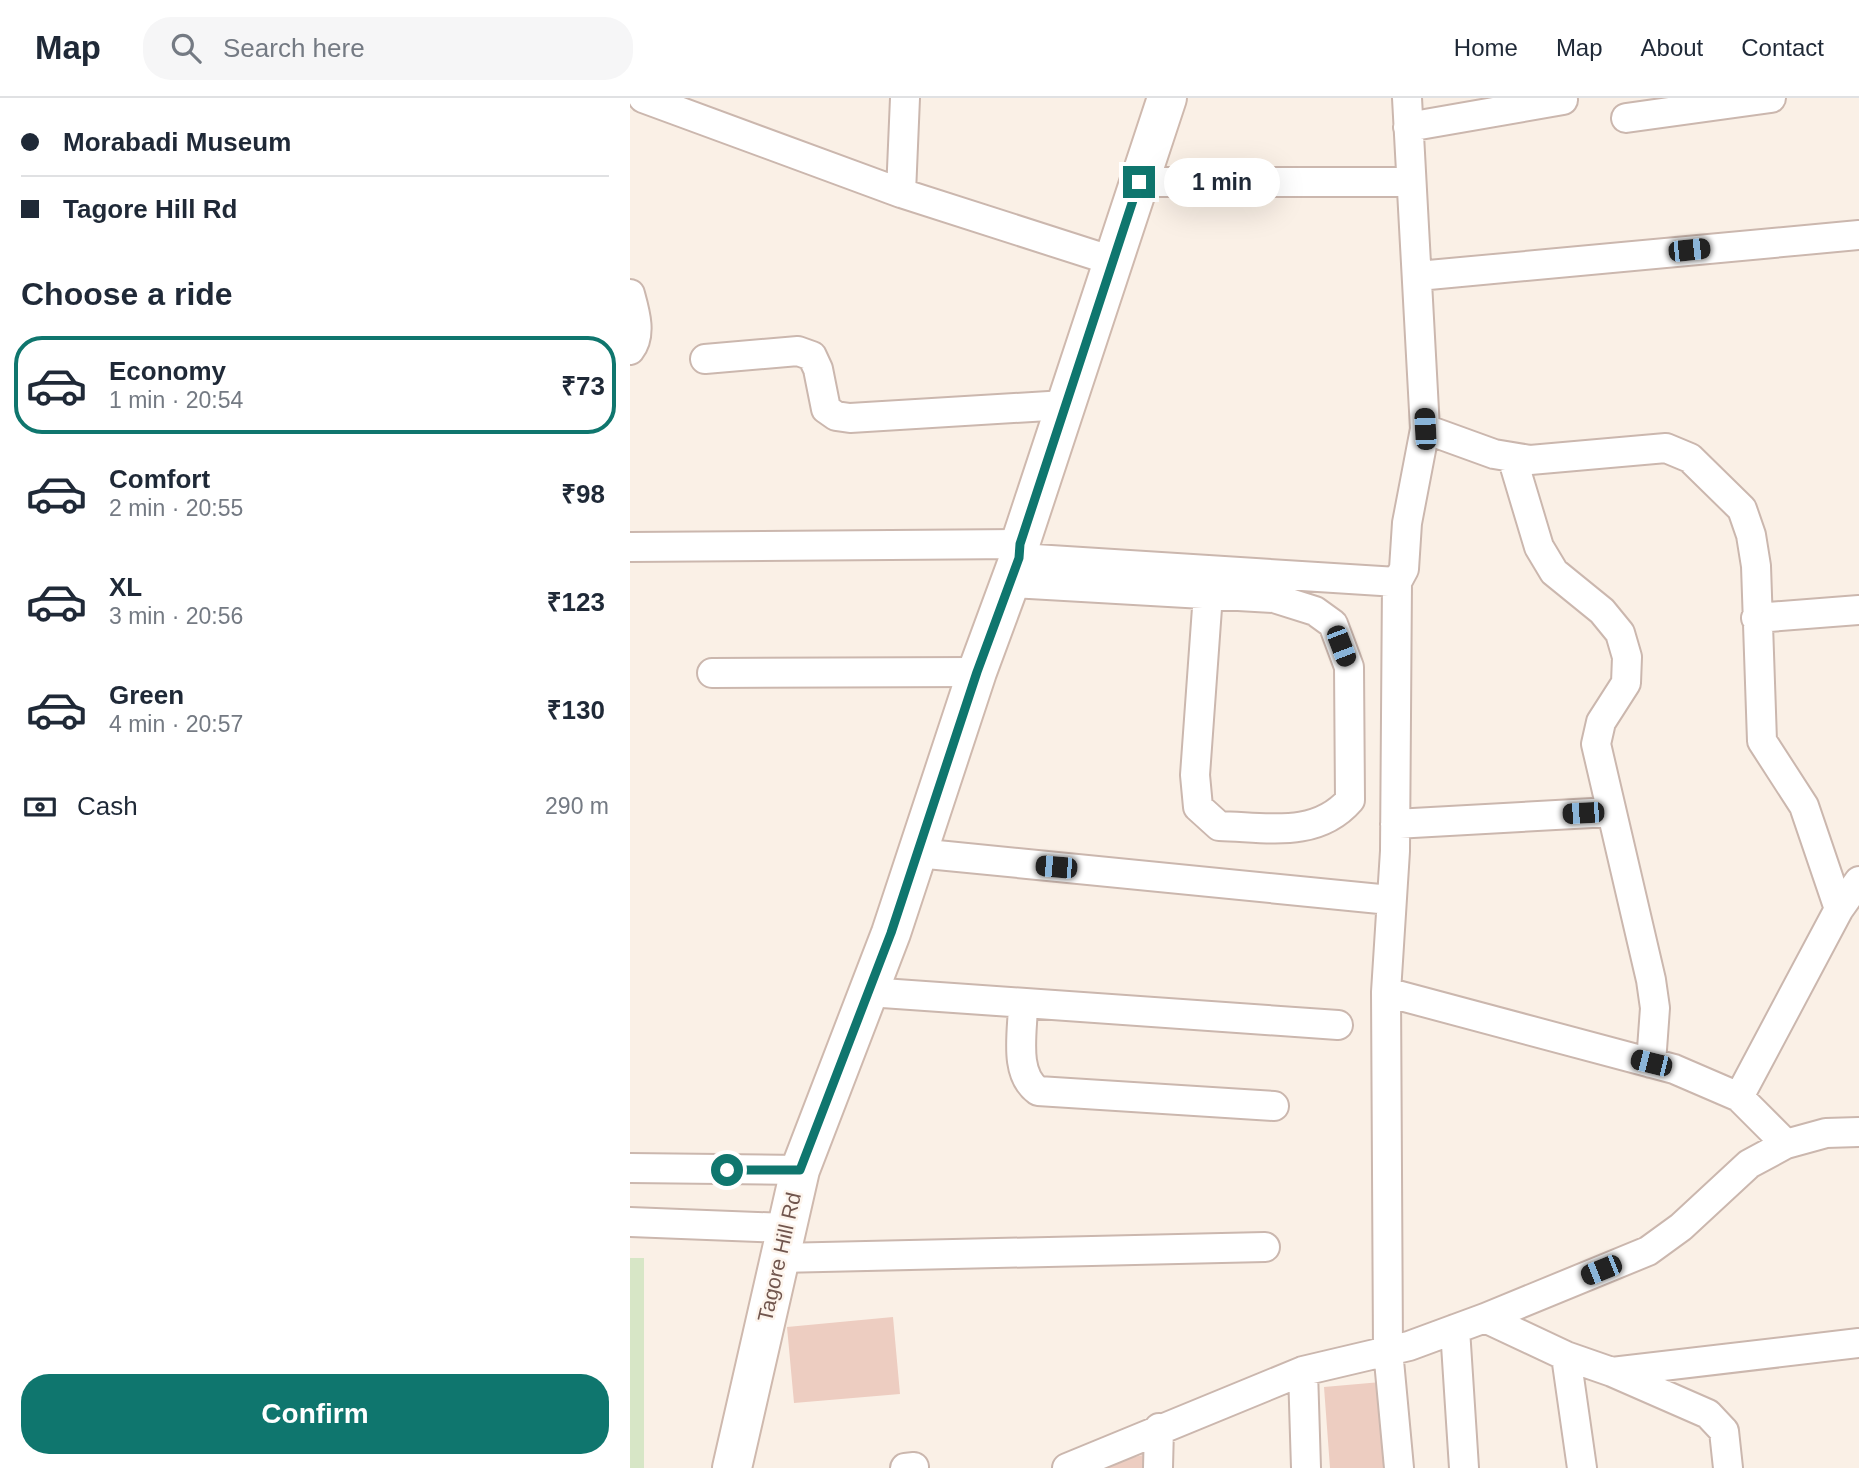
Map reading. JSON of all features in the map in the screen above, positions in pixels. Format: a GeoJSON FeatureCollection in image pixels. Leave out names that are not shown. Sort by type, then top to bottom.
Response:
{"type":"FeatureCollection","features":[{"type":"Feature","properties":{"kind":"main road","name":"Tagore Hill Rd"},"geometry":{"type":"LineString","coordinates":[[732,1468],[800,1170],[868,992],[917,853],[1016,562],[1167,98]]}},
{"type":"Feature","properties":{"kind":"street"},"geometry":{"type":"LineString","coordinates":[[643,98],[901,192],[1113,261]]}},
{"type":"Feature","properties":{"kind":"street"},"geometry":{"type":"LineString","coordinates":[[901,192],[905,98]]}},
{"type":"Feature","properties":{"kind":"street"},"geometry":{"type":"LineString","coordinates":[[1399,1468],[1388,1350],[1386,992],[1395,824],[1397,582],[1404,569],[1407,523],[1425,429],[1407,98]]}},
{"type":"Feature","properties":{"kind":"street"},"geometry":{"type":"LineString","coordinates":[[1626,118],[1772,98]]}},
{"type":"Feature","properties":{"kind":"street"},"geometry":{"type":"LineString","coordinates":[[1408,127],[1563,100]]}},
{"type":"Feature","properties":{"kind":"street"},"geometry":{"type":"LineString","coordinates":[[1139,182],[1411,182]]}},
{"type":"Feature","properties":{"kind":"street"},"geometry":{"type":"LineString","coordinates":[[1418,276],[1859,235]]}},
{"type":"Feature","properties":{"kind":"street"},"geometry":{"type":"LineString","coordinates":[[630,294],[637,318],[635,344],[630,350]]}},
{"type":"Feature","properties":{"kind":"street"},"geometry":{"type":"LineString","coordinates":[[705,359],[797,351],[812,356],[818,369],[826,409],[843,417],[1066,405]]}},
{"type":"Feature","properties":{"kind":"street"},"geometry":{"type":"LineString","coordinates":[[1425,429],[1494,454],[1530,460],[1666,448],[1690,458],[1742,509],[1751,535],[1762,741],[1804,806],[1839,909]]}},
{"type":"Feature","properties":{"kind":"street"},"geometry":{"type":"LineString","coordinates":[[1512,457],[1544,555],[1554,572],[1602,611],[1620,633],[1627,657],[1626,684],[1601,722],[1596,744],[1651,980],[1655,1008],[1651,1063]]}},
{"type":"Feature","properties":{"kind":"street"},"geometry":{"type":"LineString","coordinates":[[630,547],[1016,562],[1397,582]]}},
{"type":"Feature","properties":{"kind":"street"},"geometry":{"type":"LineString","coordinates":[[1016,562],[1208,594],[1274,598],[1315,611],[1333,624],[1349,667],[1350,800],[1339,813],[1310,828],[1219,826],[1198,807],[1195,775],[1208,594]]}},
{"type":"Feature","properties":{"kind":"street"},"geometry":{"type":"LineString","coordinates":[[1756,618],[1859,610]]}},
{"type":"Feature","properties":{"kind":"street"},"geometry":{"type":"LineString","coordinates":[[712,673],[977,672]]}},
{"type":"Feature","properties":{"kind":"street"},"geometry":{"type":"LineString","coordinates":[[1395,824],[1610,812]]}},
{"type":"Feature","properties":{"kind":"street"},"geometry":{"type":"LineString","coordinates":[[917,853],[1390,900]]}},
{"type":"Feature","properties":{"kind":"street"},"geometry":{"type":"LineString","coordinates":[[1739,1097],[1839,909],[1859,881]]}},
{"type":"Feature","properties":{"kind":"street"},"geometry":{"type":"LineString","coordinates":[[868,992],[1338,1025]]}},
{"type":"Feature","properties":{"kind":"street"},"geometry":{"type":"LineString","coordinates":[[1386,992],[1674,1069],[1739,1097],[1786,1144]]}},
{"type":"Feature","properties":{"kind":"street"},"geometry":{"type":"LineString","coordinates":[[1023,1003],[1023,1070],[1027,1083],[1038,1091],[1274,1106]]}},
{"type":"Feature","properties":{"kind":"street"},"geometry":{"type":"LineString","coordinates":[[1067,1468],[1303,1371],[1388,1350],[1455,1329],[1648,1251],[1681,1227],[1749,1164],[1786,1144],[1826,1133],[1859,1132]]}},
{"type":"Feature","properties":{"kind":"street"},"geometry":{"type":"LineString","coordinates":[[630,1168],[800,1170]]}},
{"type":"Feature","properties":{"kind":"street"},"geometry":{"type":"LineString","coordinates":[[630,1222],[783,1243],[1265,1247]]}},
{"type":"Feature","properties":{"kind":"street"},"geometry":{"type":"LineString","coordinates":[[1485,1318],[1566,1356],[1612,1371],[1708,1414],[1724,1431],[1728,1468]]}},
{"type":"Feature","properties":{"kind":"street"},"geometry":{"type":"LineString","coordinates":[[1455,1329],[1464,1468]]}},
{"type":"Feature","properties":{"kind":"street"},"geometry":{"type":"LineString","coordinates":[[1612,1371],[1859,1343]]}},
{"type":"Feature","properties":{"kind":"street"},"geometry":{"type":"LineString","coordinates":[[1566,1356],[1582,1468]]}},
{"type":"Feature","properties":{"kind":"street"},"geometry":{"type":"LineString","coordinates":[[1303,1371],[1306,1468]]}},
{"type":"Feature","properties":{"kind":"street"},"geometry":{"type":"LineString","coordinates":[[1158,1468],[1159,1428]]}},
{"type":"Feature","properties":{"kind":"green space"},"geometry":{"type":"Polygon","coordinates":[[[630,1258],[644,1258],[644,1468],[630,1468],[630,1258]]]}},
{"type":"Feature","properties":{"kind":"building"},"geometry":{"type":"Polygon","coordinates":[[[893,1317],[900,1394],[794,1403],[787,1327],[893,1317]]]}},
{"type":"Feature","properties":{"kind":"building"},"geometry":{"type":"Polygon","coordinates":[[[1381,1382],[1387,1468],[1330,1468],[1324,1387],[1381,1382]]]}},
{"type":"Feature","properties":{"kind":"building"},"geometry":{"type":"Polygon","coordinates":[[[1152,1453],[1152,1468],[1090,1468],[1090,1467],[1152,1453]]]}},
{"type":"Feature","properties":{"kind":"route"},"geometry":{"type":"LineString","coordinates":[[727,1170],[800,1170],[891,933],[977,672],[1019,558],[1020,544],[1139,182]]}}]}
